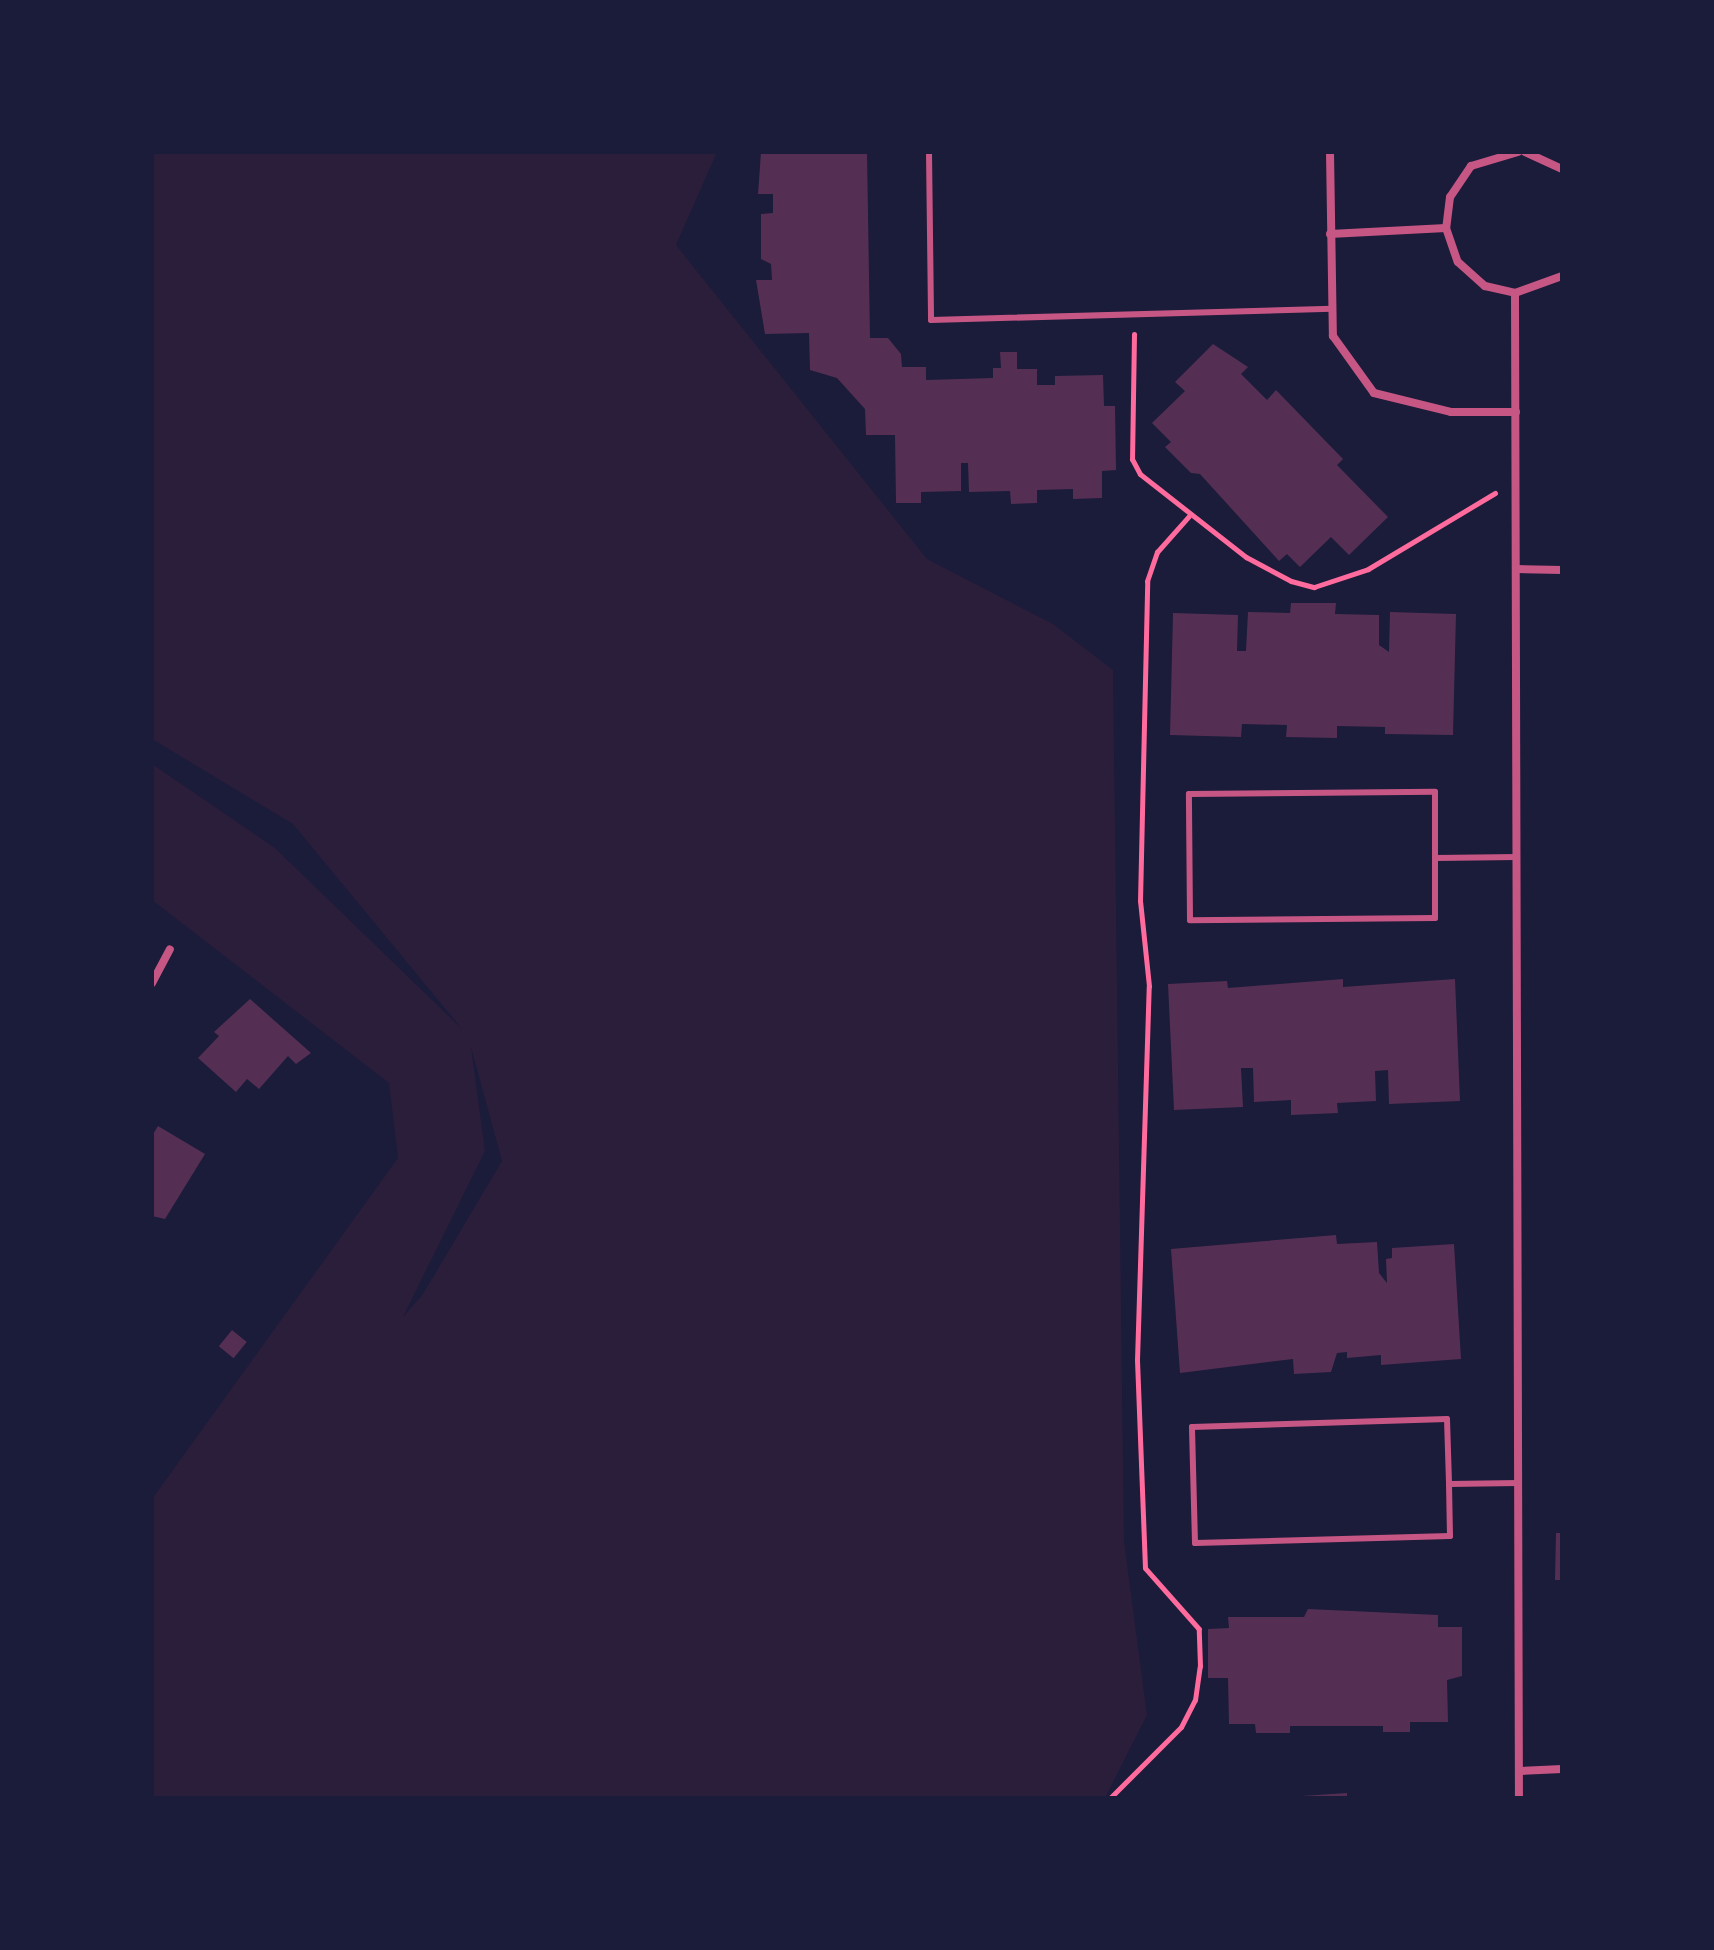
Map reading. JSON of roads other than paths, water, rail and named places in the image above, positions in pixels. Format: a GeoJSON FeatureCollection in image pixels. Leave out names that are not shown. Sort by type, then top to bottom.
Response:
{"type":"FeatureCollection","features":[{"type":"Feature","properties":{"kind":"street"},"geometry":{"type":"LineString","coordinates":[[1330,152],[1333,336],[1374,393],[1451,412],[1516,412]]}},
{"type":"Feature","properties":{"kind":"street"},"geometry":{"type":"LineString","coordinates":[[1518,152],[1471,166],[1450,197],[1446,228],[1458,262],[1485,286],[1515,293],[1562,276]]}},
{"type":"Feature","properties":{"kind":"street"},"geometry":{"type":"LineString","coordinates":[[1525,152],[1562,169]]}},
{"type":"Feature","properties":{"kind":"street"},"geometry":{"type":"LineString","coordinates":[[1330,234],[1446,228]]}},
{"type":"Feature","properties":{"kind":"street"},"geometry":{"type":"LineString","coordinates":[[1515,293],[1519,1798]]}},
{"type":"Feature","properties":{"kind":"street"},"geometry":{"type":"LineString","coordinates":[[1516,569],[1562,570]]}},
{"type":"Feature","properties":{"kind":"street"},"geometry":{"type":"LineString","coordinates":[[152,983],[170,949]]}},
{"type":"Feature","properties":{"kind":"street"},"geometry":{"type":"LineString","coordinates":[[1520,1771],[1562,1769]]}},
{"type":"Feature","properties":{"kind":"lane"},"geometry":{"type":"LineString","coordinates":[[929,152],[931,320],[1332,309]]}},
{"type":"Feature","properties":{"kind":"lane"},"geometry":{"type":"LineString","coordinates":[[1435,792],[1435,858],[1435,918],[1190,920],[1189,794],[1435,792]]}},
{"type":"Feature","properties":{"kind":"lane"},"geometry":{"type":"LineString","coordinates":[[1435,858],[1517,857]]}},
{"type":"Feature","properties":{"kind":"lane"},"geometry":{"type":"LineString","coordinates":[[1447,1419],[1449,1484],[1450,1536],[1195,1543],[1192,1427],[1447,1419]]}},
{"type":"Feature","properties":{"kind":"lane"},"geometry":{"type":"LineString","coordinates":[[1449,1484],[1519,1483]]}}]}
